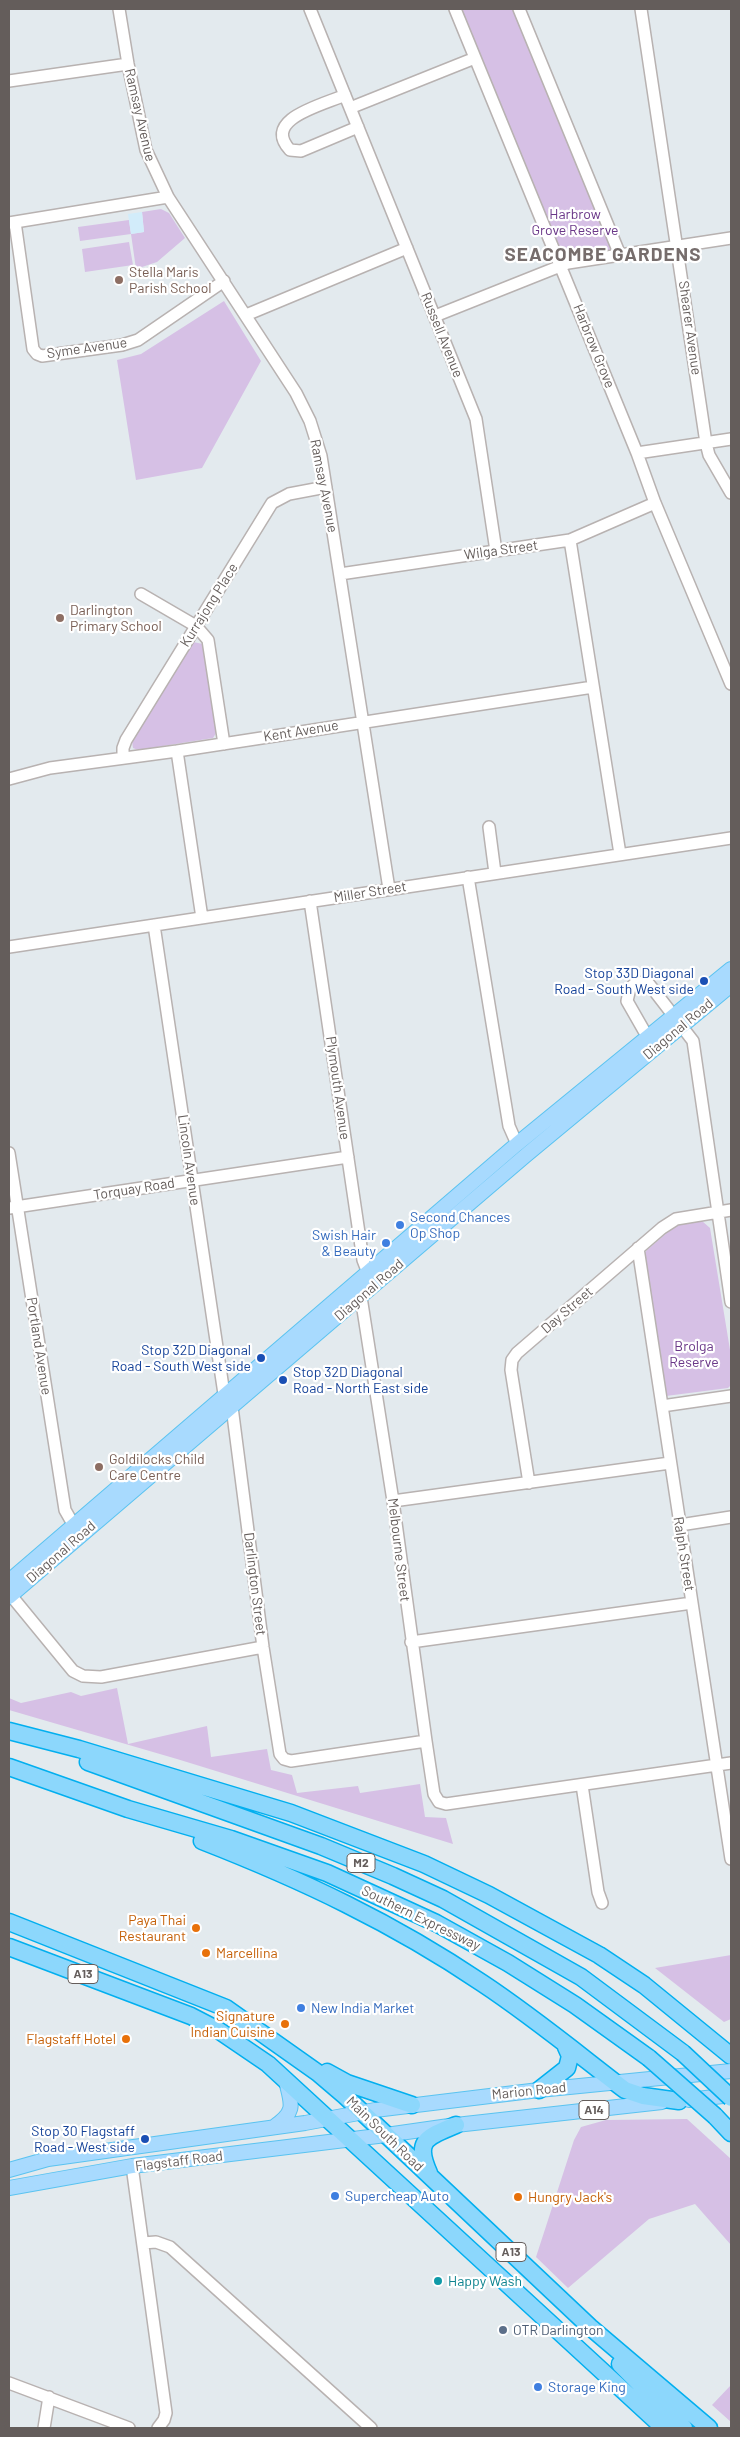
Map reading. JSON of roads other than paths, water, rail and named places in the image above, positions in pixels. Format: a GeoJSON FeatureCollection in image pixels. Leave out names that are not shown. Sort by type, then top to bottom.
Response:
{"type":"FeatureCollection","features":[{"type":"Feature","properties":{"kind":"highway","name":"Southern Expressway"},"geometry":{"type":"LineString","coordinates":[[9,1732],[312,1843],[394,1876],[491,1925],[574,1973],[682,2053],[731,2096]]}},
{"type":"Feature","properties":{"kind":"highway"},"geometry":{"type":"LineString","coordinates":[[9,1732],[96,1754],[291,1814],[342,1831],[424,1864],[489,1895],[600,1955],[644,1985],[731,2056]]}},
{"type":"Feature","properties":{"kind":"highway","name":"Southern Expressway"},"geometry":{"type":"LineString","coordinates":[[9,1767],[128,1809],[231,1839],[327,1874],[436,1923],[508,1963],[575,2005],[648,2058],[716,2116],[731,2132]]}},
{"type":"Feature","properties":{"kind":"highway","name":"M2"},"geometry":{"type":"LineString","coordinates":[[128,1809],[317,1889],[400,1931],[505,1998],[566,2047],[615,2082]]}},
{"type":"Feature","properties":{"kind":"highway","name":"Main South Road"},"geometry":{"type":"LineString","coordinates":[[9,1922],[226,2008],[307,2065],[362,2111],[590,2327],[709,2428]]}},
{"type":"Feature","properties":{"kind":"highway","name":"Main South Road"},"geometry":{"type":"LineString","coordinates":[[9,1948],[191,2016],[243,2047],[286,2080],[350,2140],[677,2427]]}},
{"type":"Feature","properties":{"kind":"highway"},"geometry":{"type":"LineString","coordinates":[[539,2090],[567,2068],[570,2056],[566,2047]]}},
{"type":"Feature","properties":{"kind":"highway","name":"A13"},"geometry":{"type":"LineString","coordinates":[[307,2065],[318,2067],[347,2083],[412,2105]]}},
{"type":"Feature","properties":{"kind":"highway"},"geometry":{"type":"LineString","coordinates":[[615,2082],[634,2094],[679,2101]]}},
{"type":"Feature","properties":{"kind":"highway","name":"A13"},"geometry":{"type":"LineString","coordinates":[[431,2178],[422,2157],[422,2145],[429,2136],[456,2124]]}},
{"type":"Feature","properties":{"kind":"highway"},"geometry":{"type":"LineString","coordinates":[[590,2327],[626,2372],[677,2427]]}},
{"type":"Feature","properties":{"kind":"main road","name":"Diagonal Road"},"geometry":{"type":"LineString","coordinates":[[9,1595],[76,1530],[224,1394],[526,1156],[678,1020],[731,969]]}},
{"type":"Feature","properties":{"kind":"main road","name":"Diagonal Road"},"geometry":{"type":"LineString","coordinates":[[9,1581],[232,1407],[357,1291],[368,1273],[517,1144],[647,1036],[678,1020],[731,985]]}},
{"type":"Feature","properties":{"kind":"main road"},"geometry":{"type":"LineString","coordinates":[[517,1144],[526,1156]]}},
{"type":"Feature","properties":{"kind":"main road"},"geometry":{"type":"LineString","coordinates":[[224,1394],[232,1407]]}},
{"type":"Feature","properties":{"kind":"main road","name":"Marion Road"},"geometry":{"type":"LineString","coordinates":[[328,2118],[362,2111],[412,2105],[731,2070]]}},
{"type":"Feature","properties":{"kind":"main road"},"geometry":{"type":"LineString","coordinates":[[275,2127],[287,2118],[291,2109],[292,2102],[286,2080]]}},
{"type":"Feature","properties":{"kind":"main road","name":"Marion Road"},"geometry":{"type":"LineString","coordinates":[[386,2135],[456,2124],[731,2096]]}},
{"type":"Feature","properties":{"kind":"main road","name":"Flagstaff Road"},"geometry":{"type":"LineString","coordinates":[[9,2170],[48,2159],[328,2118]]}},
{"type":"Feature","properties":{"kind":"main road","name":"A14"},"geometry":{"type":"LineString","coordinates":[[350,2140],[386,2135]]}},
{"type":"Feature","properties":{"kind":"main road","name":"Flagstaff Road"},"geometry":{"type":"LineString","coordinates":[[9,2188],[132,2166],[350,2140]]}},
{"type":"Feature","properties":{"kind":"main road"},"geometry":{"type":"LineString","coordinates":[[113,2150],[132,2166],[145,2146]]}},
{"type":"Feature","properties":{"kind":"street","name":"Ramsay Avenue"},"geometry":{"type":"LineString","coordinates":[[119,9],[128,64],[146,150],[168,197],[302,403],[321,456],[389,890]]}},
{"type":"Feature","properties":{"kind":"street","name":"Russell Avenue"},"geometry":{"type":"LineString","coordinates":[[310,9],[476,419],[496,551]]}},
{"type":"Feature","properties":{"kind":"street","name":"Harbrow Grove"},"geometry":{"type":"LineString","coordinates":[[455,9],[637,453],[655,503],[731,684]]}},
{"type":"Feature","properties":{"kind":"street"},"geometry":{"type":"LineString","coordinates":[[519,9],[620,255]]}},
{"type":"Feature","properties":{"kind":"street","name":"Shearer Avenue"},"geometry":{"type":"LineString","coordinates":[[641,9],[706,443],[709,455],[731,493]]}},
{"type":"Feature","properties":{"kind":"street"},"geometry":{"type":"LineString","coordinates":[[350,108],[475,58]]}},
{"type":"Feature","properties":{"kind":"street"},"geometry":{"type":"LineString","coordinates":[[9,81],[128,64]]}},
{"type":"Feature","properties":{"kind":"street"},"geometry":{"type":"LineString","coordinates":[[345,95],[288,120],[282,129],[283,142],[290,150],[301,151],[358,127]]}},
{"type":"Feature","properties":{"kind":"street"},"geometry":{"type":"LineString","coordinates":[[12,222],[168,197]]}},
{"type":"Feature","properties":{"kind":"street","name":"Syme Avenue"},"geometry":{"type":"LineString","coordinates":[[12,222],[33,349],[42,356],[122,345],[138,340],[224,281]]}},
{"type":"Feature","properties":{"kind":"street"},"geometry":{"type":"LineString","coordinates":[[435,316],[568,263],[731,238]]}},
{"type":"Feature","properties":{"kind":"street"},"geometry":{"type":"LineString","coordinates":[[246,315],[407,248]]}},
{"type":"Feature","properties":{"kind":"street"},"geometry":{"type":"LineString","coordinates":[[637,453],[731,439]]}},
{"type":"Feature","properties":{"kind":"street","name":"Kurrajong Place"},"geometry":{"type":"LineString","coordinates":[[123,758],[123,748],[126,740],[272,503],[289,494],[326,487]]}},
{"type":"Feature","properties":{"kind":"street","name":"Wilga Street"},"geometry":{"type":"LineString","coordinates":[[340,574],[570,540],[655,503]]}},
{"type":"Feature","properties":{"kind":"street"},"geometry":{"type":"LineString","coordinates":[[570,540],[620,854]]}},
{"type":"Feature","properties":{"kind":"street"},"geometry":{"type":"LineString","coordinates":[[142,594],[196,626],[205,634],[210,646],[224,744]]}},
{"type":"Feature","properties":{"kind":"street","name":"Kent Avenue"},"geometry":{"type":"LineString","coordinates":[[9,780],[50,768],[224,744],[593,686]]}},
{"type":"Feature","properties":{"kind":"street"},"geometry":{"type":"LineString","coordinates":[[177,751],[202,918]]}},
{"type":"Feature","properties":{"kind":"street"},"geometry":{"type":"LineString","coordinates":[[489,827],[495,874]]}},
{"type":"Feature","properties":{"kind":"street","name":"Miller Street"},"geometry":{"type":"LineString","coordinates":[[9,948],[731,838]]}},
{"type":"Feature","properties":{"kind":"street"},"geometry":{"type":"LineString","coordinates":[[468,877],[508,1126],[517,1144]]}},
{"type":"Feature","properties":{"kind":"street","name":"Plymouth Avenue"},"geometry":{"type":"LineString","coordinates":[[310,902],[363,1260],[368,1273]]}},
{"type":"Feature","properties":{"kind":"street","name":"Lincoln Avenue"},"geometry":{"type":"LineString","coordinates":[[154,925],[224,1394]]}},
{"type":"Feature","properties":{"kind":"street","name":"Diagonal Road"},"geometry":{"type":"LineString","coordinates":[[647,1036],[627,1001],[630,988],[637,982],[649,984],[678,1020]]}},
{"type":"Feature","properties":{"kind":"street"},"geometry":{"type":"LineString","coordinates":[[678,1020],[693,1041],[716,1212],[731,1302]]}},
{"type":"Feature","properties":{"kind":"street","name":"Portland Avenue"},"geometry":{"type":"LineString","coordinates":[[9,1153],[13,1208],[65,1510],[76,1530]]}},
{"type":"Feature","properties":{"kind":"street","name":"Torquay Road"},"geometry":{"type":"LineString","coordinates":[[13,1208],[348,1157]]}},
{"type":"Feature","properties":{"kind":"street","name":"Day Street"},"geometry":{"type":"LineString","coordinates":[[529,1483],[511,1370],[512,1360],[517,1353],[638,1248],[676,1219],[731,1210]]}},
{"type":"Feature","properties":{"kind":"street","name":"Ralph Street"},"geometry":{"type":"LineString","coordinates":[[638,1248],[731,1859]]}},
{"type":"Feature","properties":{"kind":"street","name":"Melbourne Street"},"geometry":{"type":"LineString","coordinates":[[357,1291],[393,1501],[411,1642],[434,1794],[438,1802],[446,1804],[582,1784]]}},
{"type":"Feature","properties":{"kind":"street"},"geometry":{"type":"LineString","coordinates":[[662,1406],[731,1396]]}},
{"type":"Feature","properties":{"kind":"street","name":"Darlington Street"},"geometry":{"type":"LineString","coordinates":[[232,1407],[263,1648],[280,1754],[284,1759],[291,1761],[426,1741]]}},
{"type":"Feature","properties":{"kind":"street"},"geometry":{"type":"LineString","coordinates":[[393,1501],[670,1462]]}},
{"type":"Feature","properties":{"kind":"street"},"geometry":{"type":"LineString","coordinates":[[680,1525],[731,1518]]}},
{"type":"Feature","properties":{"kind":"street"},"geometry":{"type":"LineString","coordinates":[[9,1595],[73,1671],[83,1676],[102,1677],[263,1648]]}},
{"type":"Feature","properties":{"kind":"street"},"geometry":{"type":"LineString","coordinates":[[411,1642],[692,1603]]}},
{"type":"Feature","properties":{"kind":"street"},"geometry":{"type":"LineString","coordinates":[[602,1903],[598,1892],[582,1784],[731,1762]]}},
{"type":"Feature","properties":{"kind":"street"},"geometry":{"type":"LineString","coordinates":[[132,2166],[166,2412],[164,2420],[158,2428]]}},
{"type":"Feature","properties":{"kind":"street"},"geometry":{"type":"LineString","coordinates":[[143,2243],[156,2242],[170,2247],[371,2428]]}},
{"type":"Feature","properties":{"kind":"street"},"geometry":{"type":"LineString","coordinates":[[9,2383],[130,2428]]}},
{"type":"Feature","properties":{"kind":"street"},"geometry":{"type":"LineString","coordinates":[[44,2428],[50,2397]]}},
{"type":"Feature","properties":{"kind":"place","name":"Stella Maris Parish School"},"geometry":{"type":"Point","coordinates":[119,280]}},
{"type":"Feature","properties":{"kind":"place","name":"Darlington Primary School"},"geometry":{"type":"Point","coordinates":[60,618]}},
{"type":"Feature","properties":{"kind":"place","name":"Stop 33D Diagonal Road - South West side"},"geometry":{"type":"Point","coordinates":[704,981]}},
{"type":"Feature","properties":{"kind":"place","name":"Second Chances Op Shop"},"geometry":{"type":"Point","coordinates":[400,1225]}},
{"type":"Feature","properties":{"kind":"place","name":"Swish Hair & Beauty"},"geometry":{"type":"Point","coordinates":[386,1243]}},
{"type":"Feature","properties":{"kind":"place","name":"Stop 32D Diagonal Road - South West side"},"geometry":{"type":"Point","coordinates":[261,1358]}},
{"type":"Feature","properties":{"kind":"place","name":"Stop 32D Diagonal Road - North East side"},"geometry":{"type":"Point","coordinates":[283,1380]}},
{"type":"Feature","properties":{"kind":"place","name":"Goldilocks Child Care Centre"},"geometry":{"type":"Point","coordinates":[99,1467]}},
{"type":"Feature","properties":{"kind":"place","name":"Paya Thai Restaurant"},"geometry":{"type":"Point","coordinates":[196,1928]}},
{"type":"Feature","properties":{"kind":"place","name":"Marcellina"},"geometry":{"type":"Point","coordinates":[206,1953]}},
{"type":"Feature","properties":{"kind":"place","name":"New India Market"},"geometry":{"type":"Point","coordinates":[301,2008]}},
{"type":"Feature","properties":{"kind":"place","name":"Signature Indian Cuisine"},"geometry":{"type":"Point","coordinates":[285,2024]}},
{"type":"Feature","properties":{"kind":"place","name":"Flagstaff Hotel"},"geometry":{"type":"Point","coordinates":[126,2039]}},
{"type":"Feature","properties":{"kind":"place","name":"Stop 30 Flagstaff Road - West side"},"geometry":{"type":"Point","coordinates":[145,2139]}},
{"type":"Feature","properties":{"kind":"place","name":"Supercheap Auto"},"geometry":{"type":"Point","coordinates":[335,2196]}},
{"type":"Feature","properties":{"kind":"place","name":"Hungry Jack's"},"geometry":{"type":"Point","coordinates":[518,2197]}},
{"type":"Feature","properties":{"kind":"place","name":"Happy Wash"},"geometry":{"type":"Point","coordinates":[438,2281]}},
{"type":"Feature","properties":{"kind":"place","name":"OTR Darlington"},"geometry":{"type":"Point","coordinates":[503,2330]}},
{"type":"Feature","properties":{"kind":"place","name":"Storage King"},"geometry":{"type":"Point","coordinates":[538,2387]}},
{"type":"Feature","properties":{"kind":"district","name":"SEACOMBE GARDENS"},"geometry":{"type":"Point","coordinates":[603,255]}},
{"type":"Feature","properties":{"kind":"park label","name":"Harbrow Grove Reserve"},"geometry":{"type":"Point","coordinates":[575,222]}},
{"type":"Feature","properties":{"kind":"park label","name":"Brolga Reserve"},"geometry":{"type":"Point","coordinates":[694,1354]}}]}
